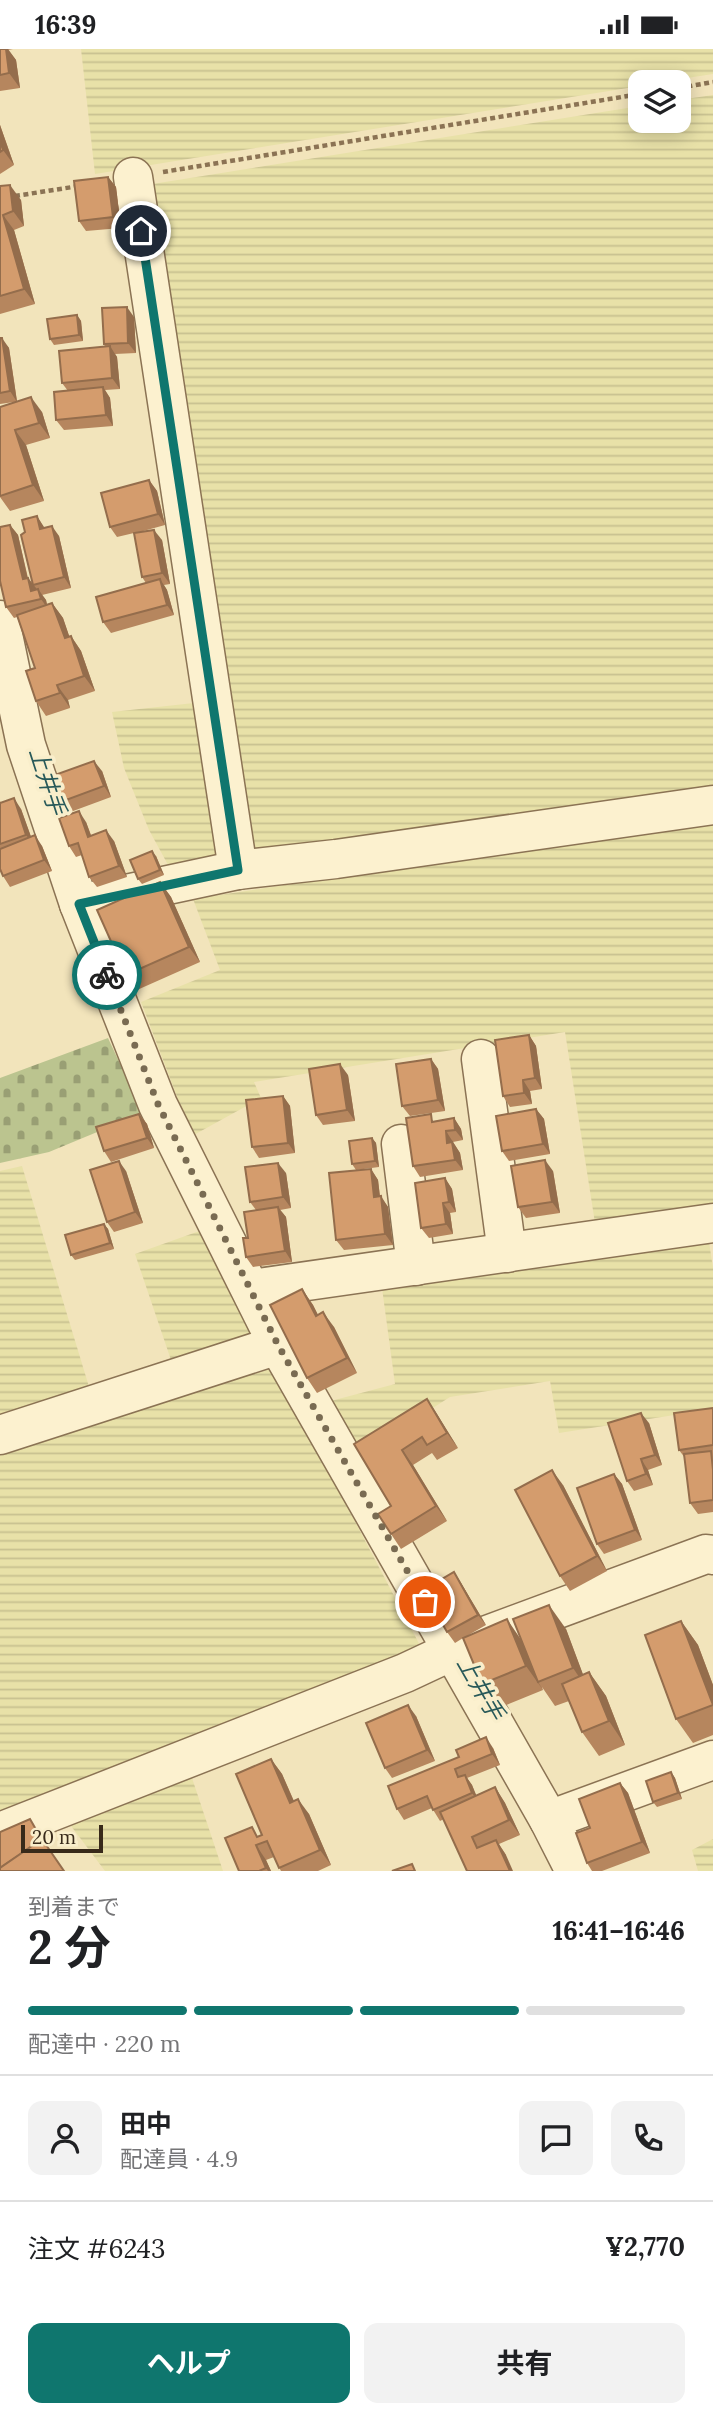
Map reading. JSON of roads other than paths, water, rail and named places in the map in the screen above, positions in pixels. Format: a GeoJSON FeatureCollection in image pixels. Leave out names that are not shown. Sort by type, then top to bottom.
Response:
{"type":"FeatureCollection","features":[{"type":"Feature","properties":{"kind":"street"},"geometry":{"type":"LineString","coordinates":[[133,177],[238,870]]}},
{"type":"Feature","properties":{"kind":"street"},"geometry":{"type":"LineString","coordinates":[[0,620],[26,745],[79,904],[158,1104],[278,1345],[549,1820],[575,1871]]}},
{"type":"Feature","properties":{"kind":"street"},"geometry":{"type":"LineString","coordinates":[[79,904],[238,870],[336,859],[713,805]]}},
{"type":"Feature","properties":{"kind":"street"},"geometry":{"type":"LineString","coordinates":[[481,1059],[507,1253]]}},
{"type":"Feature","properties":{"kind":"street"},"geometry":{"type":"LineString","coordinates":[[401,1144],[416,1266]]}},
{"type":"Feature","properties":{"kind":"street"},"geometry":{"type":"LineString","coordinates":[[251,1290],[713,1223]]}},
{"type":"Feature","properties":{"kind":"street"},"geometry":{"type":"LineString","coordinates":[[0,1435],[278,1345]]}},
{"type":"Feature","properties":{"kind":"street"},"geometry":{"type":"LineString","coordinates":[[0,1832],[405,1673],[451,1650],[706,1554],[713,1555]]}},
{"type":"Feature","properties":{"kind":"street"},"geometry":{"type":"LineString","coordinates":[[549,1820],[713,1760]]}},
{"type":"Feature","properties":{"kind":"water label","name":"上井手"},"geometry":{"type":"Point","coordinates":[48,781]}},
{"type":"Feature","properties":{"kind":"water label","name":"上井手"},"geometry":{"type":"Point","coordinates":[481,1688]}}]}
